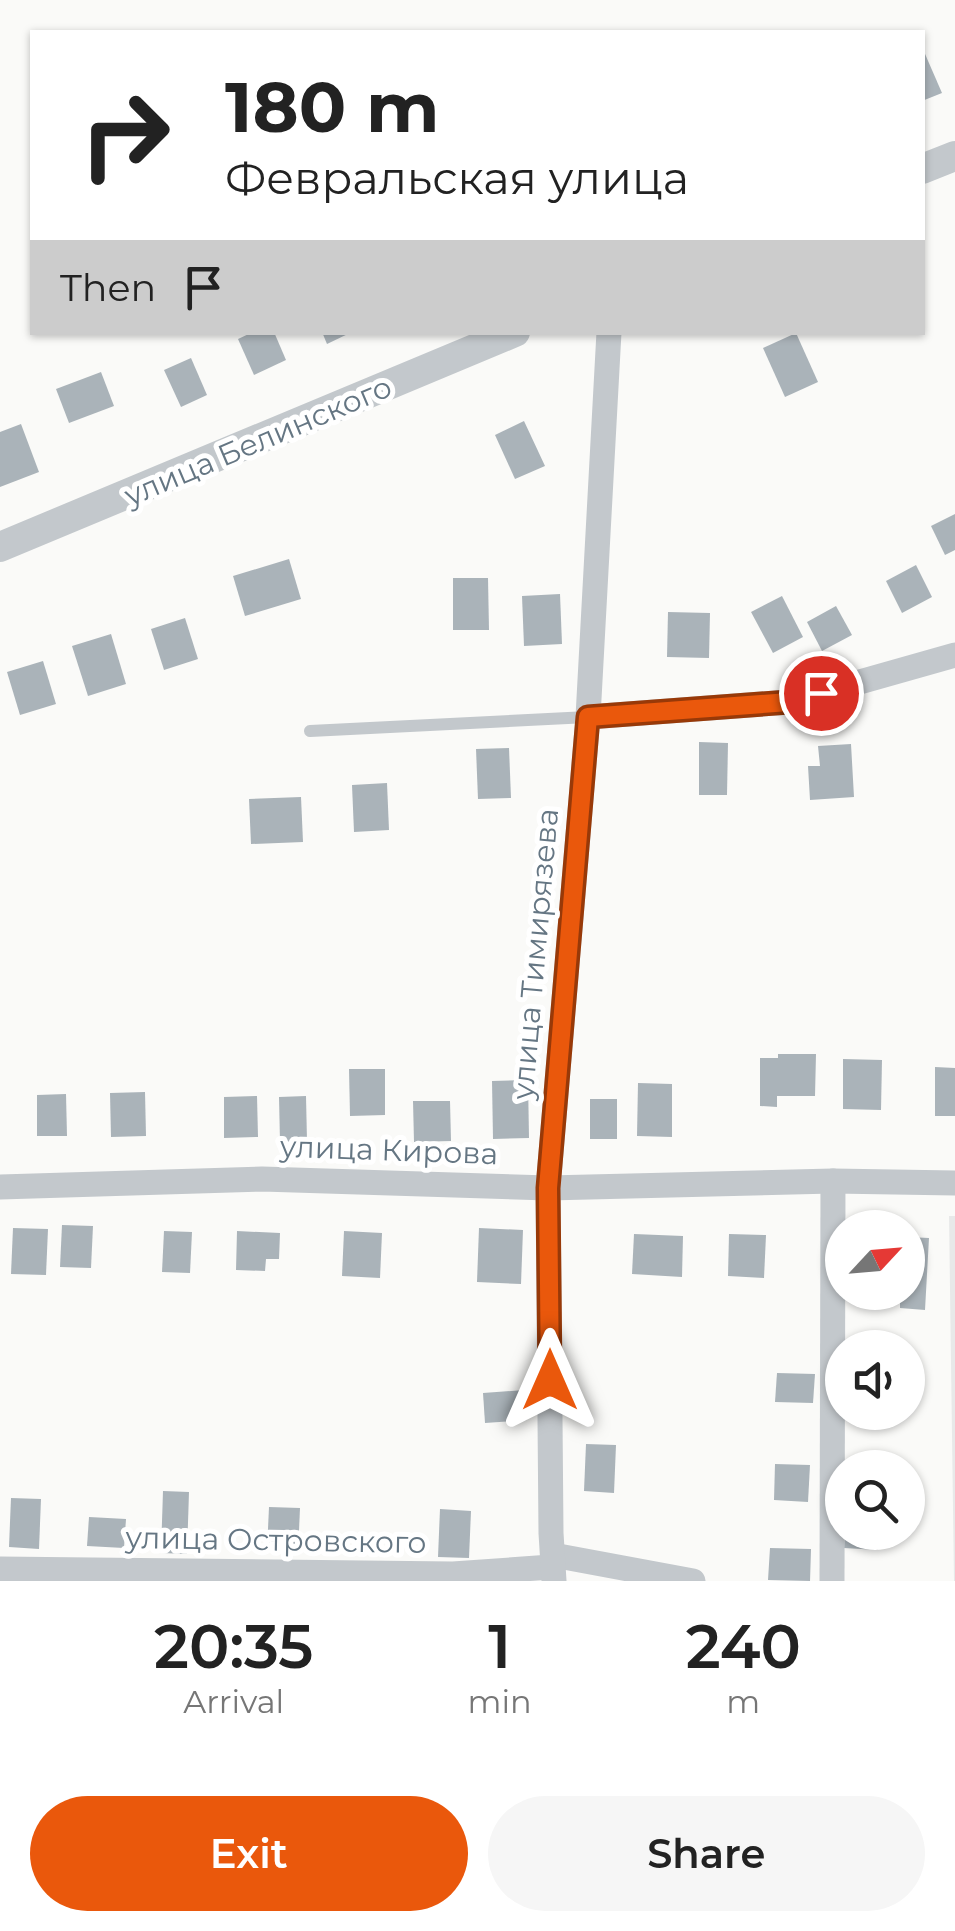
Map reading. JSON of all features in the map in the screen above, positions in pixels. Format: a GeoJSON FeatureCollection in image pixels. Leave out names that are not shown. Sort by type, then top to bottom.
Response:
{"type":"FeatureCollection","features":[{"type":"Feature","properties":{"kind":"street"},"geometry":{"type":"LineString","coordinates":[[925,168],[955,156]]}},
{"type":"Feature","properties":{"kind":"street","name":"улица Белинского"},"geometry":{"type":"LineString","coordinates":[[0,548],[508,335]]}},
{"type":"Feature","properties":{"kind":"street","name":"улица Тимирязева"},"geometry":{"type":"LineString","coordinates":[[553,1568],[548,1188],[588,717],[609,335]]}},
{"type":"Feature","properties":{"kind":"street"},"geometry":{"type":"LineString","coordinates":[[588,717],[789,702],[955,655]]}},
{"type":"Feature","properties":{"kind":"street","name":"улица Кирова"},"geometry":{"type":"LineString","coordinates":[[0,1188],[262,1179],[548,1188],[833,1181],[955,1183]]}},
{"type":"Feature","properties":{"kind":"street"},"geometry":{"type":"LineString","coordinates":[[832,1581],[833,1181]]}},
{"type":"Feature","properties":{"kind":"street","name":"улица Островского"},"geometry":{"type":"LineString","coordinates":[[17,1573],[453,1574],[553,1568],[692,1581]]}},
{"type":"Feature","properties":{"kind":"lane"},"geometry":{"type":"LineString","coordinates":[[310,731],[588,717]]}},
{"type":"Feature","properties":{"kind":"shaded area"},"geometry":{"type":"Polygon","coordinates":[[[949,1216],[955,1216],[955,1581],[954,1581],[949,1216]]]}},
{"type":"Feature","properties":{"kind":"building"},"geometry":{"type":"Polygon","coordinates":[[[925,54],[942,93],[925,100],[925,54]]]}},
{"type":"Feature","properties":{"kind":"building"},"geometry":{"type":"Polygon","coordinates":[[[247,335],[275,335],[286,360],[254,375],[238,339],[247,335]]]}},
{"type":"Feature","properties":{"kind":"building"},"geometry":{"type":"Polygon","coordinates":[[[323,335],[346,335],[327,344],[323,335]]]}},
{"type":"Feature","properties":{"kind":"building"},"geometry":{"type":"Polygon","coordinates":[[[797,335],[818,382],[785,397],[763,348],[797,335]]]}},
{"type":"Feature","properties":{"kind":"building"},"geometry":{"type":"Polygon","coordinates":[[[191,358],[207,395],[181,407],[164,370],[191,358]]]}},
{"type":"Feature","properties":{"kind":"building"},"geometry":{"type":"Polygon","coordinates":[[[101,372],[114,406],[69,423],[56,389],[101,372]]]}},
{"type":"Feature","properties":{"kind":"building"},"geometry":{"type":"Polygon","coordinates":[[[524,421],[545,466],[515,479],[495,435],[524,421]]]}},
{"type":"Feature","properties":{"kind":"building"},"geometry":{"type":"Polygon","coordinates":[[[21,424],[39,472],[0,487],[0,432],[21,424]]]}},
{"type":"Feature","properties":{"kind":"building"},"geometry":{"type":"Polygon","coordinates":[[[955,514],[955,550],[945,555],[931,526],[955,514]]]}},
{"type":"Feature","properties":{"kind":"building"},"geometry":{"type":"Polygon","coordinates":[[[289,559],[301,599],[245,616],[233,576],[289,559]]]}},
{"type":"Feature","properties":{"kind":"building"},"geometry":{"type":"Polygon","coordinates":[[[916,565],[932,597],[902,613],[886,581],[916,565]]]}},
{"type":"Feature","properties":{"kind":"building"},"geometry":{"type":"Polygon","coordinates":[[[453,578],[488,578],[489,630],[453,630],[453,578]]]}},
{"type":"Feature","properties":{"kind":"building"},"geometry":{"type":"Polygon","coordinates":[[[560,594],[562,644],[524,646],[522,596],[560,594]]]}},
{"type":"Feature","properties":{"kind":"building"},"geometry":{"type":"Polygon","coordinates":[[[782,596],[803,637],[773,653],[751,612],[782,596]]]}},
{"type":"Feature","properties":{"kind":"building"},"geometry":{"type":"Polygon","coordinates":[[[836,606],[852,635],[822,651],[807,622],[836,606]]]}},
{"type":"Feature","properties":{"kind":"building"},"geometry":{"type":"Polygon","coordinates":[[[668,612],[710,613],[709,658],[667,657],[668,612]]]}},
{"type":"Feature","properties":{"kind":"building"},"geometry":{"type":"Polygon","coordinates":[[[185,618],[198,659],[164,670],[151,629],[185,618]]]}},
{"type":"Feature","properties":{"kind":"building"},"geometry":{"type":"Polygon","coordinates":[[[111,634],[126,684],[88,696],[72,646],[111,634]]]}},
{"type":"Feature","properties":{"kind":"building"},"geometry":{"type":"Polygon","coordinates":[[[43,661],[56,704],[20,715],[7,672],[43,661]]]}},
{"type":"Feature","properties":{"kind":"building"},"geometry":{"type":"Polygon","coordinates":[[[699,742],[728,743],[727,795],[699,795],[699,742]]]}},
{"type":"Feature","properties":{"kind":"building"},"geometry":{"type":"Polygon","coordinates":[[[851,744],[854,797],[810,800],[808,766],[820,766],[818,746],[851,744]]]}},
{"type":"Feature","properties":{"kind":"building"},"geometry":{"type":"Polygon","coordinates":[[[509,748],[511,798],[478,799],[476,749],[509,748]]]}},
{"type":"Feature","properties":{"kind":"building"},"geometry":{"type":"Polygon","coordinates":[[[387,783],[389,830],[354,832],[352,785],[387,783]]]}},
{"type":"Feature","properties":{"kind":"building"},"geometry":{"type":"Polygon","coordinates":[[[301,797],[303,842],[251,844],[249,799],[301,797]]]}},
{"type":"Feature","properties":{"kind":"building"},"geometry":{"type":"Polygon","coordinates":[[[778,1054],[816,1054],[815,1096],[777,1096],[777,1107],[760,1106],[760,1058],[778,1058],[778,1054]]]}},
{"type":"Feature","properties":{"kind":"building"},"geometry":{"type":"Polygon","coordinates":[[[843,1059],[882,1060],[881,1110],[843,1109],[843,1059]]]}},
{"type":"Feature","properties":{"kind":"building"},"geometry":{"type":"Polygon","coordinates":[[[935,1067],[955,1068],[955,1116],[935,1116],[935,1067]]]}},
{"type":"Feature","properties":{"kind":"building"},"geometry":{"type":"Polygon","coordinates":[[[349,1069],[385,1069],[385,1115],[350,1116],[349,1069]]]}},
{"type":"Feature","properties":{"kind":"building"},"geometry":{"type":"Polygon","coordinates":[[[528,1080],[529,1138],[493,1139],[492,1081],[528,1080]]]}},
{"type":"Feature","properties":{"kind":"building"},"geometry":{"type":"Polygon","coordinates":[[[638,1083],[672,1084],[672,1137],[637,1136],[638,1083]]]}},
{"type":"Feature","properties":{"kind":"building"},"geometry":{"type":"Polygon","coordinates":[[[145,1092],[146,1136],[111,1137],[110,1093],[145,1092]]]}},
{"type":"Feature","properties":{"kind":"building"},"geometry":{"type":"Polygon","coordinates":[[[66,1094],[67,1136],[37,1136],[37,1095],[66,1094]]]}},
{"type":"Feature","properties":{"kind":"building"},"geometry":{"type":"Polygon","coordinates":[[[257,1096],[258,1137],[224,1138],[224,1097],[257,1096]]]}},
{"type":"Feature","properties":{"kind":"building"},"geometry":{"type":"Polygon","coordinates":[[[306,1096],[307,1141],[280,1142],[279,1097],[306,1096]]]}},
{"type":"Feature","properties":{"kind":"building"},"geometry":{"type":"Polygon","coordinates":[[[590,1099],[617,1099],[617,1139],[590,1139],[590,1099]]]}},
{"type":"Feature","properties":{"kind":"building"},"geometry":{"type":"Polygon","coordinates":[[[413,1101],[450,1101],[451,1141],[414,1142],[413,1101]]]}},
{"type":"Feature","properties":{"kind":"building"},"geometry":{"type":"Polygon","coordinates":[[[62,1225],[93,1226],[91,1268],[60,1267],[62,1225]]]}},
{"type":"Feature","properties":{"kind":"building"},"geometry":{"type":"Polygon","coordinates":[[[13,1228],[48,1229],[46,1275],[11,1274],[13,1228]]]}},
{"type":"Feature","properties":{"kind":"building"},"geometry":{"type":"Polygon","coordinates":[[[479,1228],[523,1230],[521,1284],[477,1282],[479,1228]]]}},
{"type":"Feature","properties":{"kind":"building"},"geometry":{"type":"Polygon","coordinates":[[[164,1231],[192,1232],[190,1273],[162,1272],[164,1231]]]}},
{"type":"Feature","properties":{"kind":"building"},"geometry":{"type":"Polygon","coordinates":[[[237,1231],[280,1233],[279,1259],[266,1259],[265,1271],[236,1270],[237,1231]]]}},
{"type":"Feature","properties":{"kind":"building"},"geometry":{"type":"Polygon","coordinates":[[[344,1231],[382,1233],[380,1278],[342,1276],[344,1231]]]}},
{"type":"Feature","properties":{"kind":"building"},"geometry":{"type":"Polygon","coordinates":[[[634,1234],[683,1236],[682,1277],[632,1274],[634,1234]]]}},
{"type":"Feature","properties":{"kind":"building"},"geometry":{"type":"Polygon","coordinates":[[[729,1234],[766,1235],[764,1278],[728,1276],[729,1234]]]}},
{"type":"Feature","properties":{"kind":"building"},"geometry":{"type":"Polygon","coordinates":[[[925,1238],[929,1238],[925,1310],[925,1238]]]}},
{"type":"Feature","properties":{"kind":"building"},"geometry":{"type":"Polygon","coordinates":[[[777,1373],[815,1374],[813,1403],[775,1402],[777,1373]]]}},
{"type":"Feature","properties":{"kind":"building"},"geometry":{"type":"Polygon","coordinates":[[[525,1390],[527,1420],[485,1423],[483,1393],[525,1390]]]}},
{"type":"Feature","properties":{"kind":"building"},"geometry":{"type":"Polygon","coordinates":[[[586,1444],[616,1445],[614,1493],[584,1491],[586,1444]]]}},
{"type":"Feature","properties":{"kind":"building"},"geometry":{"type":"Polygon","coordinates":[[[775,1464],[810,1465],[808,1502],[774,1500],[775,1464]]]}},
{"type":"Feature","properties":{"kind":"building"},"geometry":{"type":"Polygon","coordinates":[[[163,1491],[189,1492],[187,1554],[161,1553],[163,1491]]]}},
{"type":"Feature","properties":{"kind":"building"},"geometry":{"type":"Polygon","coordinates":[[[11,1498],[41,1499],[39,1549],[9,1547],[11,1498]]]}},
{"type":"Feature","properties":{"kind":"building"},"geometry":{"type":"Polygon","coordinates":[[[269,1507],[300,1508],[298,1553],[267,1551],[269,1507]]]}},
{"type":"Feature","properties":{"kind":"building"},"geometry":{"type":"Polygon","coordinates":[[[440,1509],[471,1511],[469,1558],[438,1557],[440,1509]]]}},
{"type":"Feature","properties":{"kind":"building"},"geometry":{"type":"Polygon","coordinates":[[[89,1517],[126,1519],[124,1548],[87,1546],[89,1517]]]}},
{"type":"Feature","properties":{"kind":"building"},"geometry":{"type":"Polygon","coordinates":[[[770,1548],[811,1549],[810,1581],[768,1580],[770,1548]]]}},
{"type":"Feature","properties":{"kind":"route"},"geometry":{"type":"LineString","coordinates":[[550,1380],[548,1188],[588,717],[789,702],[821,693]]}}]}
